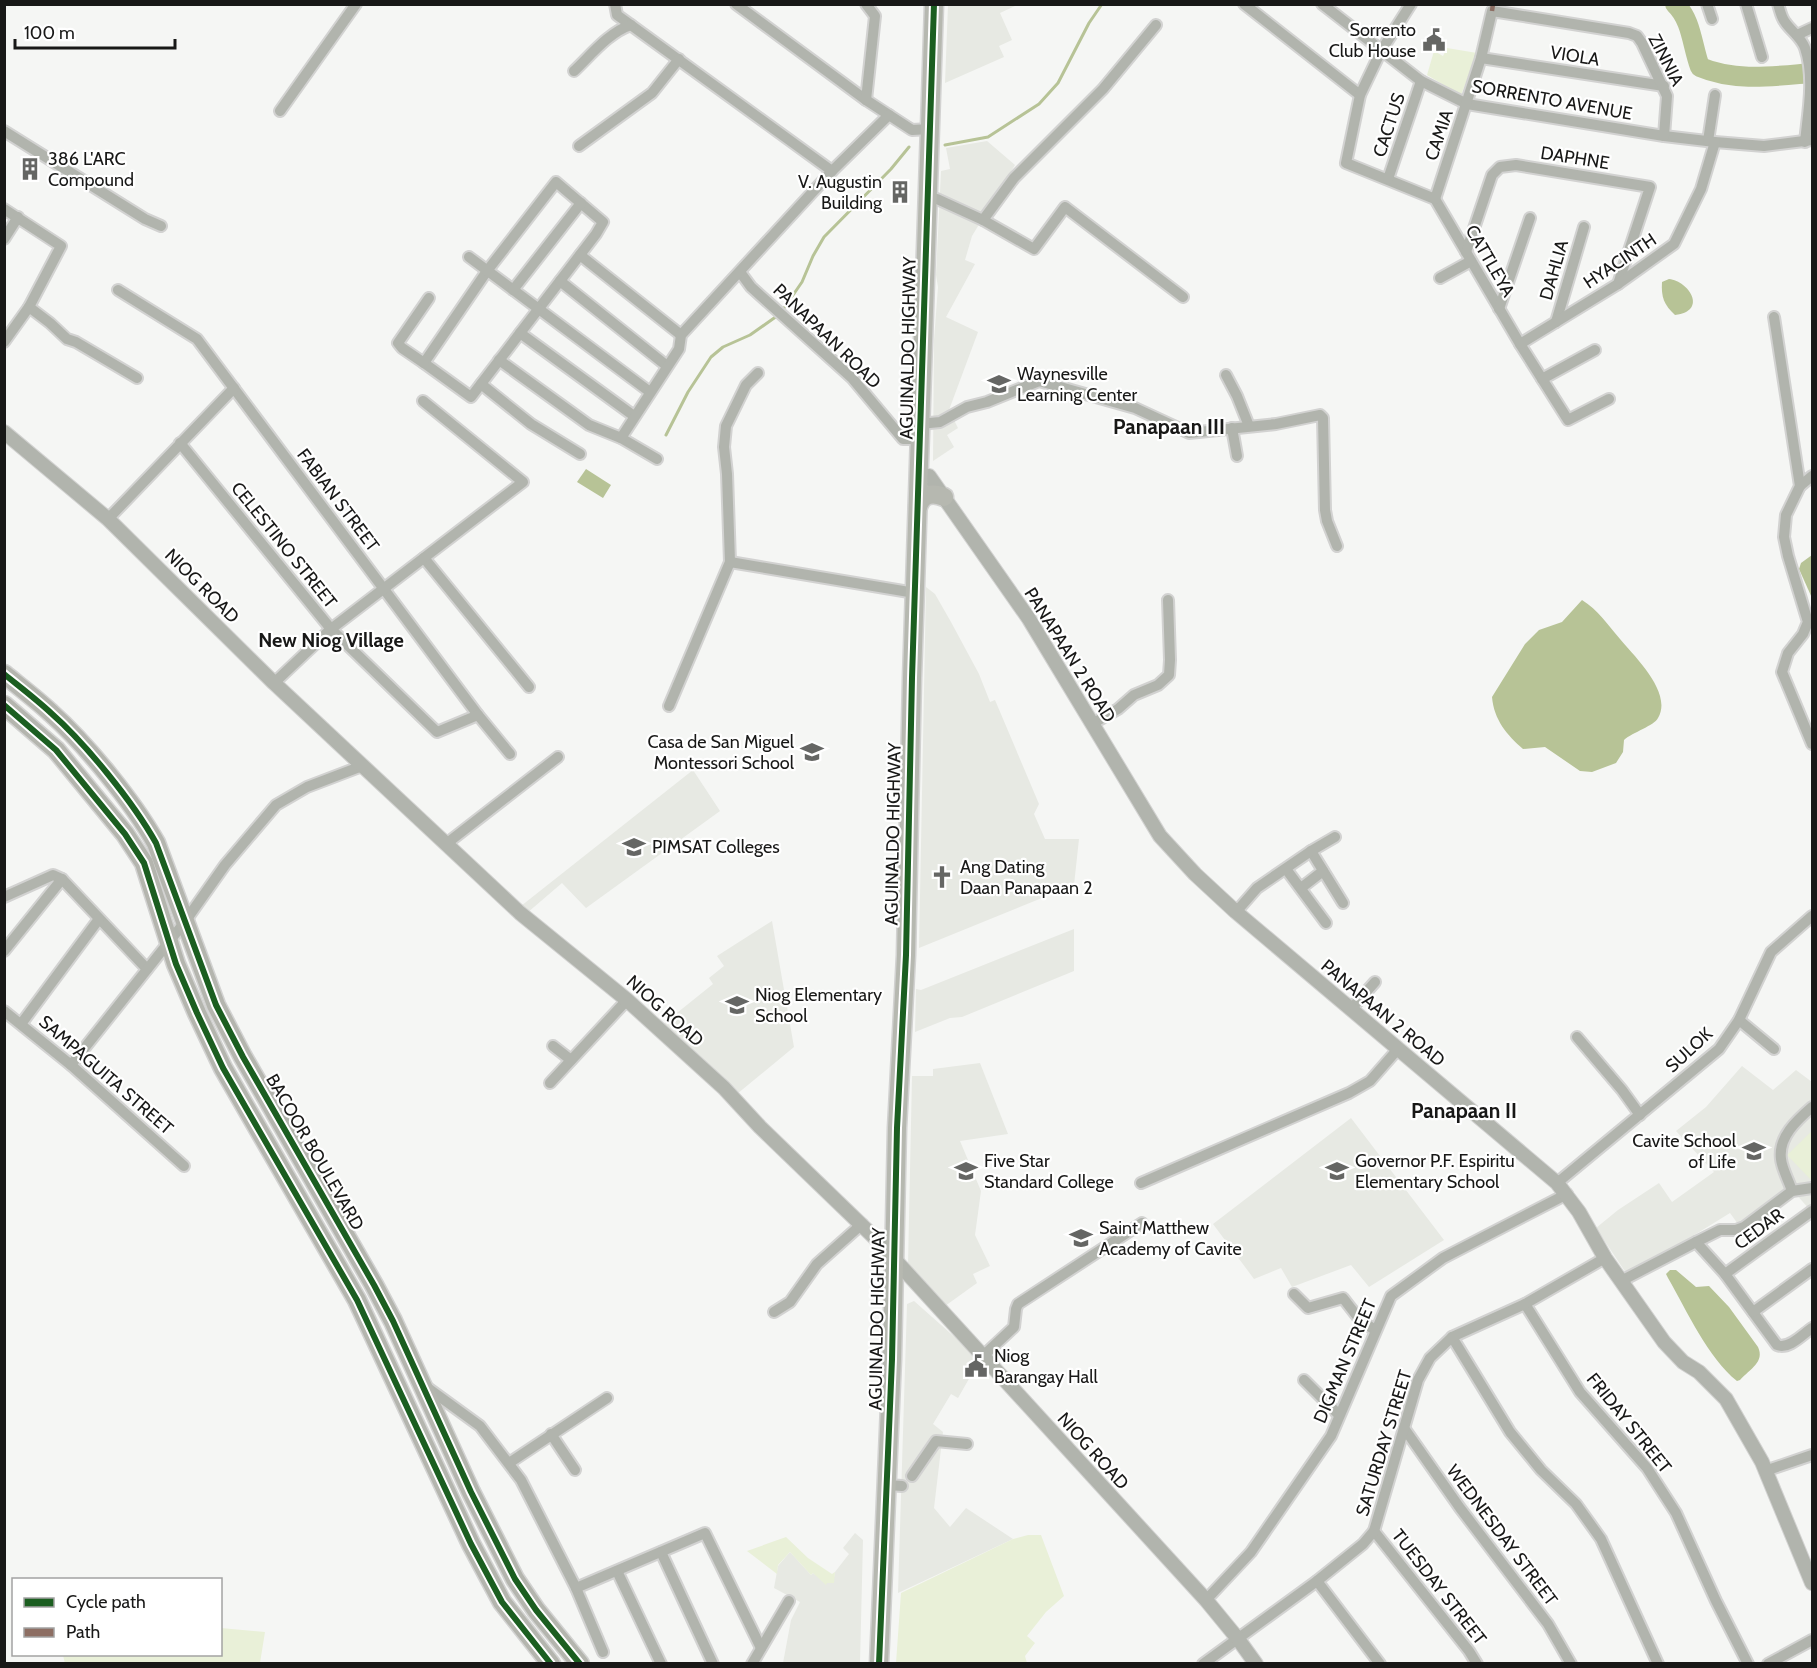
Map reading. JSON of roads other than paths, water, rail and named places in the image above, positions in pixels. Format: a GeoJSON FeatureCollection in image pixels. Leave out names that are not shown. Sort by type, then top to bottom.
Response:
{"type":"FeatureCollection","features":[{"type":"Feature","properties":{"kind":"highway","name":"AGUINALDO HIGHWAY"},"geometry":{"type":"LineString","coordinates":[[879,1664],[895,1486],[894,1259],[897,1128],[906,955],[926,200],[934,4]]}},
{"type":"Feature","properties":{"kind":"highway"},"geometry":{"type":"LineString","coordinates":[[918,507],[921,499],[928,494],[944,497]]}},
{"type":"Feature","properties":{"kind":"main road","name":"BACOOR BOULEVARD"},"geometry":{"type":"LineString","coordinates":[[4,674],[71,732],[148,829],[156,843],[216,1005],[374,1285],[471,1492],[515,1579],[536,1610],[580,1664]]}},
{"type":"Feature","properties":{"kind":"main road","name":"BACOOR BOULEVARD"},"geometry":{"type":"LineString","coordinates":[[4,705],[56,750],[137,850],[144,863],[168,941],[197,1013],[223,1068],[357,1300],[471,1544],[502,1602],[550,1664]]}},
{"type":"Feature","properties":{"kind":"main road"},"geometry":{"type":"LineString","coordinates":[[261,1133],[282,1123]]}},
{"type":"Feature","properties":{"kind":"street"},"geometry":{"type":"LineString","coordinates":[[280,111],[356,4]]}},
{"type":"Feature","properties":{"kind":"street"},"geometry":{"type":"LineString","coordinates":[[615,4],[617,15],[832,171]]}},
{"type":"Feature","properties":{"kind":"street"},"geometry":{"type":"LineString","coordinates":[[866,4],[875,16],[866,100]]}},
{"type":"Feature","properties":{"kind":"street"},"geometry":{"type":"LineString","coordinates":[[1244,4],[1360,95]]}},
{"type":"Feature","properties":{"kind":"street","name":"SORRENTO AVENUE"},"geometry":{"type":"LineString","coordinates":[[1322,4],[1421,81],[1467,104],[1664,136],[1764,146],[1809,141]]}},
{"type":"Feature","properties":{"kind":"street"},"geometry":{"type":"LineString","coordinates":[[1397,4],[1409,8],[1381,51],[1360,95],[1346,163],[1435,199]]}},
{"type":"Feature","properties":{"kind":"street"},"geometry":{"type":"LineString","coordinates":[[1707,4],[1712,19]]}},
{"type":"Feature","properties":{"kind":"street"},"geometry":{"type":"LineString","coordinates":[[1746,4],[1762,57]]}},
{"type":"Feature","properties":{"kind":"street"},"geometry":{"type":"LineString","coordinates":[[1778,4],[1784,21],[1797,35],[1804,48],[1807,61],[1810,84],[1809,141]]}},
{"type":"Feature","properties":{"kind":"street"},"geometry":{"type":"LineString","coordinates":[[737,5],[866,100],[912,130],[930,129]]}},
{"type":"Feature","properties":{"kind":"street","name":"CAMIA"},"geometry":{"type":"LineString","coordinates":[[1435,199],[1481,58],[1492,11]]}},
{"type":"Feature","properties":{"kind":"street","name":"ZINNIA"},"geometry":{"type":"LineString","coordinates":[[1492,11],[1637,36],[1664,86],[1668,106],[1664,136]]}},
{"type":"Feature","properties":{"kind":"street"},"geometry":{"type":"LineString","coordinates":[[574,71],[620,30],[631,25]]}},
{"type":"Feature","properties":{"kind":"street"},"geometry":{"type":"LineString","coordinates":[[983,220],[1014,178],[1103,89],[1156,25]]}},
{"type":"Feature","properties":{"kind":"street"},"geometry":{"type":"LineString","coordinates":[[1797,35],[1812,28]]}},
{"type":"Feature","properties":{"kind":"street","name":"VIOLA"},"geometry":{"type":"LineString","coordinates":[[1481,58],[1664,86]]}},
{"type":"Feature","properties":{"kind":"street"},"geometry":{"type":"LineString","coordinates":[[579,146],[651,93],[679,59]]}},
{"type":"Feature","properties":{"kind":"street","name":"CACTUS"},"geometry":{"type":"LineString","coordinates":[[1388,179],[1421,81]]}},
{"type":"Feature","properties":{"kind":"street","name":"HYACINTH"},"geometry":{"type":"LineString","coordinates":[[1520,344],[1617,284],[1674,244],[1701,189],[1712,141],[1714,94]]}},
{"type":"Feature","properties":{"kind":"street"},"geometry":{"type":"LineString","coordinates":[[621,438],[678,349],[681,335],[832,171],[889,115]]}},
{"type":"Feature","properties":{"kind":"street"},"geometry":{"type":"LineString","coordinates":[[4,131],[145,219],[161,226]]}},
{"type":"Feature","properties":{"kind":"street","name":"DAPHNE"},"geometry":{"type":"LineString","coordinates":[[1469,256],[1495,171],[1500,167],[1516,165],[1650,187],[1617,284]]}},
{"type":"Feature","properties":{"kind":"street"},"geometry":{"type":"LineString","coordinates":[[424,363],[487,271],[556,182],[603,221],[580,255],[471,397],[399,346],[398,343],[429,298]]}},
{"type":"Feature","properties":{"kind":"street"},"geometry":{"type":"LineString","coordinates":[[926,200],[938,199],[983,220],[1034,249],[1065,207],[1183,297]]}},
{"type":"Feature","properties":{"kind":"street","name":"CATTLEYA"},"geometry":{"type":"LineString","coordinates":[[1435,199],[1520,344],[1568,420],[1609,399]]}},
{"type":"Feature","properties":{"kind":"street"},"geometry":{"type":"LineString","coordinates":[[513,290],[581,203]]}},
{"type":"Feature","properties":{"kind":"street"},"geometry":{"type":"LineString","coordinates":[[4,209],[61,246],[29,307],[4,342]]}},
{"type":"Feature","properties":{"kind":"street"},"geometry":{"type":"LineString","coordinates":[[4,239],[18,217]]}},
{"type":"Feature","properties":{"kind":"street","name":"DAHLIA"},"geometry":{"type":"LineString","coordinates":[[1499,309],[1530,218]]}},
{"type":"Feature","properties":{"kind":"street","name":"DAHLIA"},"geometry":{"type":"LineString","coordinates":[[1556,322],[1584,227]]}},
{"type":"Feature","properties":{"kind":"street"},"geometry":{"type":"LineString","coordinates":[[580,255],[681,335]]}},
{"type":"Feature","properties":{"kind":"street"},"geometry":{"type":"LineString","coordinates":[[1440,278],[1469,256]]}},
{"type":"Feature","properties":{"kind":"street"},"geometry":{"type":"LineString","coordinates":[[470,257],[650,392]]}},
{"type":"Feature","properties":{"kind":"street","name":"PANAPAAN ROAD"},"geometry":{"type":"LineString","coordinates":[[740,272],[751,286],[852,378],[903,439],[920,431]]}},
{"type":"Feature","properties":{"kind":"street"},"geometry":{"type":"LineString","coordinates":[[560,281],[667,366]]}},
{"type":"Feature","properties":{"kind":"street","name":"FABIAN STREET"},"geometry":{"type":"LineString","coordinates":[[118,290],[197,339],[478,715],[510,754]]}},
{"type":"Feature","properties":{"kind":"street"},"geometry":{"type":"LineString","coordinates":[[29,307],[51,323],[67,339],[137,378]]}},
{"type":"Feature","properties":{"kind":"street"},"geometry":{"type":"LineString","coordinates":[[1774,317],[1800,486]]}},
{"type":"Feature","properties":{"kind":"street"},"geometry":{"type":"LineString","coordinates":[[520,333],[634,416]]}},
{"type":"Feature","properties":{"kind":"street"},"geometry":{"type":"LineString","coordinates":[[1542,379],[1595,350]]}},
{"type":"Feature","properties":{"kind":"street"},"geometry":{"type":"LineString","coordinates":[[500,360],[590,425],[621,438],[657,459]]}},
{"type":"Feature","properties":{"kind":"street"},"geometry":{"type":"LineString","coordinates":[[669,706],[730,562],[724,447],[726,426],[746,385],[758,373]]}},
{"type":"Feature","properties":{"kind":"street"},"geometry":{"type":"LineString","coordinates":[[1226,375],[1249,426]]}},
{"type":"Feature","properties":{"kind":"street"},"geometry":{"type":"LineString","coordinates":[[920,431],[967,407],[987,402],[1039,381],[1135,408],[1189,433],[1276,424],[1322,416],[1325,449],[1325,510],[1337,546]]}},
{"type":"Feature","properties":{"kind":"street"},"geometry":{"type":"LineString","coordinates":[[481,384],[531,424],[579,454]]}},
{"type":"Feature","properties":{"kind":"street"},"geometry":{"type":"LineString","coordinates":[[108,519],[234,388]]}},
{"type":"Feature","properties":{"kind":"street"},"geometry":{"type":"LineString","coordinates":[[274,683],[331,629],[523,482],[423,401]]}},
{"type":"Feature","properties":{"kind":"street"},"geometry":{"type":"LineString","coordinates":[[1232,428],[1237,456]]}},
{"type":"Feature","properties":{"kind":"street","name":"NIOG ROAD"},"geometry":{"type":"LineString","coordinates":[[4,432],[108,519],[274,683],[520,913],[627,1000],[724,1088],[760,1127],[862,1224],[1206,1600],[1256,1664]]}},
{"type":"Feature","properties":{"kind":"street","name":"CELESTINO STREET"},"geometry":{"type":"LineString","coordinates":[[180,444],[331,629],[437,732],[478,715]]}},
{"type":"Feature","properties":{"kind":"street","name":"PANAPAAN 2 ROAD"},"geometry":{"type":"LineString","coordinates":[[919,475],[929,476],[1029,619],[1160,836],[1195,874],[1236,912],[1562,1189],[1605,1258],[1664,1342],[1683,1362],[1699,1372],[1726,1399],[1765,1471],[1812,1583]]}},
{"type":"Feature","properties":{"kind":"street"},"geometry":{"type":"LineString","coordinates":[[1812,476],[1800,486],[1786,515],[1784,537],[1808,622],[1803,634],[1788,653],[1782,672],[1812,744]]}},
{"type":"Feature","properties":{"kind":"street"},"geometry":{"type":"LineString","coordinates":[[424,558],[530,687]]}},
{"type":"Feature","properties":{"kind":"street"},"geometry":{"type":"LineString","coordinates":[[730,562],[915,593]]}},
{"type":"Feature","properties":{"kind":"street"},"geometry":{"type":"LineString","coordinates":[[1092,724],[1118,709],[1134,695],[1158,685],[1169,675],[1168,600]]}},
{"type":"Feature","properties":{"kind":"street"},"geometry":{"type":"LineString","coordinates":[[446,844],[558,757]]}},
{"type":"Feature","properties":{"kind":"street"},"geometry":{"type":"LineString","coordinates":[[71,1065],[184,923],[225,865],[276,805],[307,787],[362,766]]}},
{"type":"Feature","properties":{"kind":"street"},"geometry":{"type":"LineString","coordinates":[[1236,912],[1257,888],[1335,837]]}},
{"type":"Feature","properties":{"kind":"street"},"geometry":{"type":"LineString","coordinates":[[1311,851],[1342,903]]}},
{"type":"Feature","properties":{"kind":"street"},"geometry":{"type":"LineString","coordinates":[[1286,868],[1326,923]]}},
{"type":"Feature","properties":{"kind":"street"},"geometry":{"type":"LineString","coordinates":[[1301,888],[1323,871]]}},
{"type":"Feature","properties":{"kind":"street"},"geometry":{"type":"LineString","coordinates":[[4,897],[53,874],[62,879],[147,969]]}},
{"type":"Feature","properties":{"kind":"street"},"geometry":{"type":"LineString","coordinates":[[4,951],[62,879]]}},
{"type":"Feature","properties":{"kind":"street","name":"SULOK"},"geometry":{"type":"LineString","coordinates":[[1562,1189],[1640,1115],[1719,1049],[1739,1020],[1771,952],[1812,916]]}},
{"type":"Feature","properties":{"kind":"street"},"geometry":{"type":"LineString","coordinates":[[21,1024],[99,919]]}},
{"type":"Feature","properties":{"kind":"street"},"geometry":{"type":"LineString","coordinates":[[1351,1009],[1375,982]]}},
{"type":"Feature","properties":{"kind":"street"},"geometry":{"type":"LineString","coordinates":[[550,1083],[627,1000]]}},
{"type":"Feature","properties":{"kind":"street","name":"SAMPAGUITA STREET"},"geometry":{"type":"LineString","coordinates":[[4,1011],[71,1065],[184,1166]]}},
{"type":"Feature","properties":{"kind":"street"},"geometry":{"type":"LineString","coordinates":[[1739,1020],[1774,1049]]}},
{"type":"Feature","properties":{"kind":"street"},"geometry":{"type":"LineString","coordinates":[[1576,1037],[1622,1090],[1640,1115]]}},
{"type":"Feature","properties":{"kind":"street"},"geometry":{"type":"LineString","coordinates":[[553,1046],[571,1060]]}},
{"type":"Feature","properties":{"kind":"street"},"geometry":{"type":"LineString","coordinates":[[1141,1183],[1349,1093],[1370,1082],[1398,1049]]}},
{"type":"Feature","properties":{"kind":"street"},"geometry":{"type":"LineString","coordinates":[[1792,1191],[1780,1159],[1784,1137],[1797,1120],[1812,1107]]}},
{"type":"Feature","properties":{"kind":"street"},"geometry":{"type":"LineString","coordinates":[[1621,1281],[1720,1230],[1736,1230],[1744,1227],[1792,1191],[1812,1188]]}},
{"type":"Feature","properties":{"kind":"street","name":"DIGMAN STREET"},"geometry":{"type":"LineString","coordinates":[[1206,1600],[1251,1552],[1331,1436],[1391,1296],[1443,1258],[1562,1189]]}},
{"type":"Feature","properties":{"kind":"street","name":"CEDAR"},"geometry":{"type":"LineString","coordinates":[[1725,1274],[1812,1211]]}},
{"type":"Feature","properties":{"kind":"street"},"geometry":{"type":"LineString","coordinates":[[983,1356],[1014,1327],[1018,1304],[1142,1223]]}},
{"type":"Feature","properties":{"kind":"street"},"geometry":{"type":"LineString","coordinates":[[774,1312],[790,1302],[817,1264],[862,1224]]}},
{"type":"Feature","properties":{"kind":"street"},"geometry":{"type":"LineString","coordinates":[[1696,1242],[1725,1274],[1781,1347],[1787,1346],[1812,1328]]}},
{"type":"Feature","properties":{"kind":"street","name":"SATURDAY STREET"},"geometry":{"type":"LineString","coordinates":[[1203,1664],[1317,1581],[1363,1544],[1374,1532],[1418,1380],[1430,1358],[1452,1337],[1525,1304],[1605,1258]]}},
{"type":"Feature","properties":{"kind":"street"},"geometry":{"type":"LineString","coordinates":[[1753,1312],[1812,1269]]}},
{"type":"Feature","properties":{"kind":"street"},"geometry":{"type":"LineString","coordinates":[[1294,1294],[1308,1308],[1343,1298],[1360,1320],[1375,1330]]}},
{"type":"Feature","properties":{"kind":"street","name":"FRIDAY STREET"},"geometry":{"type":"LineString","coordinates":[[1525,1304],[1580,1392],[1647,1467],[1676,1514],[1748,1664]]}},
{"type":"Feature","properties":{"kind":"street"},"geometry":{"type":"LineString","coordinates":[[1452,1337],[1510,1432],[1541,1470],[1576,1504],[1601,1539],[1658,1664]]}},
{"type":"Feature","properties":{"kind":"street"},"geometry":{"type":"LineString","coordinates":[[1304,1380],[1340,1414]]}},
{"type":"Feature","properties":{"kind":"street"},"geometry":{"type":"LineString","coordinates":[[421,1383],[480,1426],[521,1480],[576,1588],[603,1652]]}},
{"type":"Feature","properties":{"kind":"street"},"geometry":{"type":"LineString","coordinates":[[508,1463],[607,1398]]}},
{"type":"Feature","properties":{"kind":"street","name":"WEDNESDAY STREET"},"geometry":{"type":"LineString","coordinates":[[1404,1428],[1460,1508],[1548,1624],[1571,1664]]}},
{"type":"Feature","properties":{"kind":"street"},"geometry":{"type":"LineString","coordinates":[[551,1434],[575,1470]]}},
{"type":"Feature","properties":{"kind":"street"},"geometry":{"type":"LineString","coordinates":[[912,1476],[936,1441],[967,1444]]}},
{"type":"Feature","properties":{"kind":"street"},"geometry":{"type":"LineString","coordinates":[[1765,1471],[1812,1458]]}},
{"type":"Feature","properties":{"kind":"street","name":"TUESDAY STREET"},"geometry":{"type":"LineString","coordinates":[[1374,1532],[1477,1664]]}},
{"type":"Feature","properties":{"kind":"street"},"geometry":{"type":"LineString","coordinates":[[576,1588],[705,1533],[761,1648]]}},
{"type":"Feature","properties":{"kind":"street"},"geometry":{"type":"LineString","coordinates":[[661,1552],[713,1664]]}},
{"type":"Feature","properties":{"kind":"street"},"geometry":{"type":"LineString","coordinates":[[616,1571],[661,1664]]}},
{"type":"Feature","properties":{"kind":"street"},"geometry":{"type":"LineString","coordinates":[[1317,1581],[1380,1664]]}},
{"type":"Feature","properties":{"kind":"street"},"geometry":{"type":"LineString","coordinates":[[752,1664],[789,1602]]}},
{"type":"Feature","properties":{"kind":"street"},"geometry":{"type":"LineString","coordinates":[[1768,1664],[1812,1640]]}},
{"type":"Feature","properties":{"kind":"waterway"},"geometry":{"type":"LineString","coordinates":[[945,145],[988,137],[1039,104],[1058,83],[1089,23],[1102,4]]}},
{"type":"Feature","properties":{"kind":"waterway"},"geometry":{"type":"LineString","coordinates":[[1675,4],[1681,10],[1688,25],[1700,67],[1713,72],[1741,76],[1812,73]]}},
{"type":"Feature","properties":{"kind":"waterway"},"geometry":{"type":"LineString","coordinates":[[782,311],[802,282],[824,237],[891,169],[909,147]]}},
{"type":"Feature","properties":{"kind":"waterway"},"geometry":{"type":"LineString","coordinates":[[666,435],[688,392],[711,357],[723,347],[750,335],[777,316]]}},
{"type":"Feature","properties":{"kind":"place","name":"Sorrento Club House"},"geometry":{"type":"Point","coordinates":[1434,40]}},
{"type":"Feature","properties":{"kind":"place","name":"386 L'ARC Compound"},"geometry":{"type":"Point","coordinates":[30,169]}},
{"type":"Feature","properties":{"kind":"place","name":"V. Augustin Building"},"geometry":{"type":"Point","coordinates":[900,192]}},
{"type":"Feature","properties":{"kind":"place","name":"Waynesville Learning Center"},"geometry":{"type":"Point","coordinates":[999,384]}},
{"type":"Feature","properties":{"kind":"place","name":"Casa de San Miguel Montessori School"},"geometry":{"type":"Point","coordinates":[812,752]}},
{"type":"Feature","properties":{"kind":"place","name":"PIMSAT Colleges"},"geometry":{"type":"Point","coordinates":[634,847]}},
{"type":"Feature","properties":{"kind":"place","name":"Ang Dating Daan Panapaan 2"},"geometry":{"type":"Point","coordinates":[942,877]}},
{"type":"Feature","properties":{"kind":"place","name":"Niog Elementary School"},"geometry":{"type":"Point","coordinates":[737,1005]}},
{"type":"Feature","properties":{"kind":"place","name":"Cavite School of Life"},"geometry":{"type":"Point","coordinates":[1754,1151]}},
{"type":"Feature","properties":{"kind":"place","name":"Five Star Standard College"},"geometry":{"type":"Point","coordinates":[966,1171]}},
{"type":"Feature","properties":{"kind":"place","name":"Governor P.F. Espiritu Elementary School"},"geometry":{"type":"Point","coordinates":[1337,1171]}},
{"type":"Feature","properties":{"kind":"place","name":"Saint Matthew Academy of Cavite"},"geometry":{"type":"Point","coordinates":[1081,1238]}},
{"type":"Feature","properties":{"kind":"place","name":"Niog Barangay Hall"},"geometry":{"type":"Point","coordinates":[976,1366]}},
{"type":"Feature","properties":{"kind":"district","name":"Panapaan III"},"geometry":{"type":"Point","coordinates":[1169,426]}},
{"type":"Feature","properties":{"kind":"district","name":"New Niog Village"},"geometry":{"type":"Point","coordinates":[331,640]}},
{"type":"Feature","properties":{"kind":"district","name":"Panapaan II"},"geometry":{"type":"Point","coordinates":[1464,1110]}}]}
